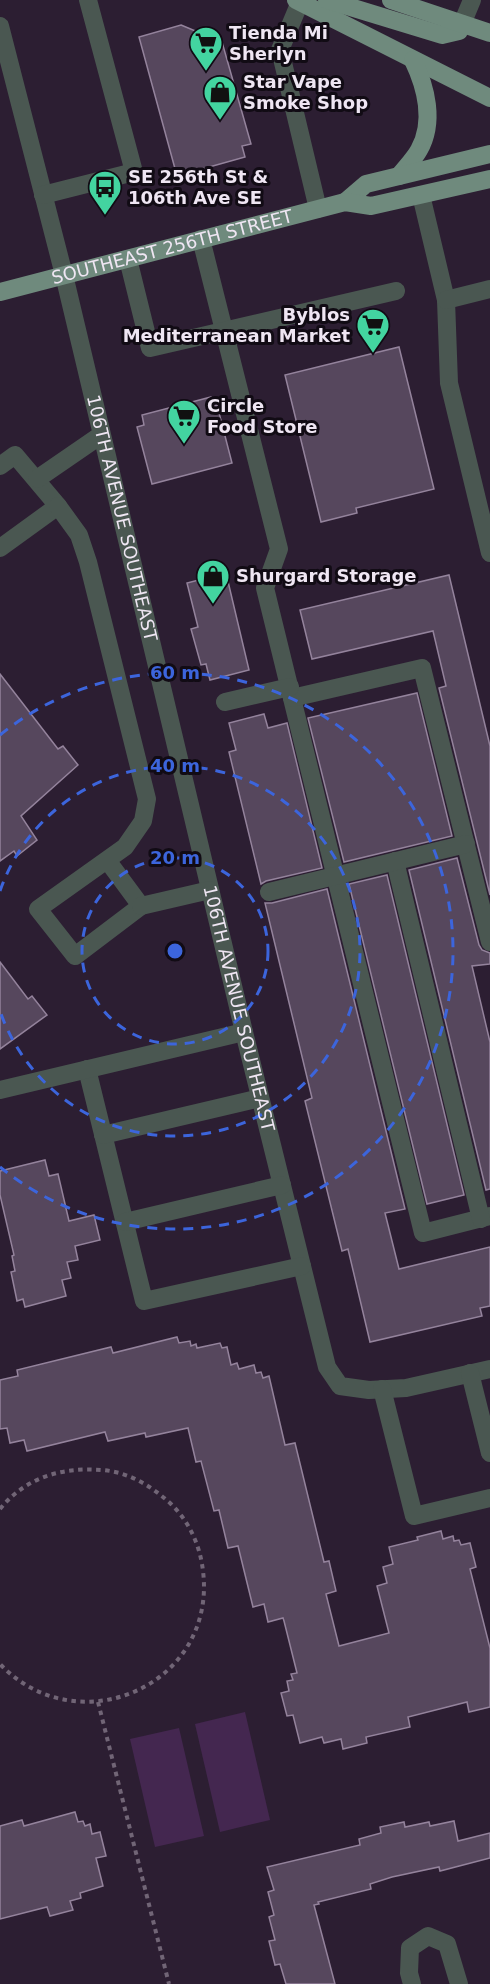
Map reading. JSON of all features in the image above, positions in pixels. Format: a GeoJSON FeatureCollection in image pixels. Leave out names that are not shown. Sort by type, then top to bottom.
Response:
{"type":"FeatureCollection","features":[{"type":"Feature","properties":{"kind":"main road"},"geometry":{"type":"LineString","coordinates":[[327,0],[442,35],[459,31],[462,24]]}},
{"type":"Feature","properties":{"kind":"main road"},"geometry":{"type":"LineString","coordinates":[[391,0],[490,33]]}},
{"type":"Feature","properties":{"kind":"main road"},"geometry":{"type":"LineString","coordinates":[[300,1],[490,98]]}},
{"type":"Feature","properties":{"kind":"main road"},"geometry":{"type":"LineString","coordinates":[[399,176],[419,150],[427,129],[426,95],[413,60]]}},
{"type":"Feature","properties":{"kind":"main road","name":"SOUTHEAST 256TH STREET"},"geometry":{"type":"LineString","coordinates":[[345,202],[366,184],[490,154]]}},
{"type":"Feature","properties":{"kind":"main road","name":"SOUTHEAST 256TH STREET"},"geometry":{"type":"LineString","coordinates":[[0,292],[345,202],[371,206],[490,179]]}},
{"type":"Feature","properties":{"kind":"street"},"geometry":{"type":"LineString","coordinates":[[43,195],[134,172],[88,0]]}},
{"type":"Feature","properties":{"kind":"street"},"geometry":{"type":"LineString","coordinates":[[462,24],[472,0]]}},
{"type":"Feature","properties":{"kind":"street"},"geometry":{"type":"LineString","coordinates":[[300,1],[280,50],[318,209]]}},
{"type":"Feature","properties":{"kind":"street","name":"106TH AVENUE SOUTHEAST"},"geometry":{"type":"LineString","coordinates":[[0,26],[64,275],[244,1032],[327,1367],[340,1386],[369,1390],[382,1389]]}},
{"type":"Feature","properties":{"kind":"street"},"geometry":{"type":"LineString","coordinates":[[421,195],[446,300],[449,383],[490,553]]}},
{"type":"Feature","properties":{"kind":"street"},"geometry":{"type":"LineString","coordinates":[[201,239],[279,549],[265,588],[423,1233],[485,1217],[395,861]]}},
{"type":"Feature","properties":{"kind":"street"},"geometry":{"type":"LineString","coordinates":[[128,259],[150,348],[396,291]]}},
{"type":"Feature","properties":{"kind":"street"},"geometry":{"type":"LineString","coordinates":[[446,300],[490,289]]}},
{"type":"Feature","properties":{"kind":"street"},"geometry":{"type":"LineString","coordinates":[[37,479],[101,435]]}},
{"type":"Feature","properties":{"kind":"street"},"geometry":{"type":"LineString","coordinates":[[0,466],[15,455],[37,479],[79,536],[88,562],[147,799],[143,821],[125,847],[38,909],[75,956],[141,906],[210,890]]}},
{"type":"Feature","properties":{"kind":"street"},"geometry":{"type":"LineString","coordinates":[[0,548],[58,506]]}},
{"type":"Feature","properties":{"kind":"street"},"geometry":{"type":"LineString","coordinates":[[225,702],[291,693],[422,668],[490,942]]}},
{"type":"Feature","properties":{"kind":"street"},"geometry":{"type":"LineString","coordinates":[[268,892],[466,844]]}},
{"type":"Feature","properties":{"kind":"street"},"geometry":{"type":"LineString","coordinates":[[107,860],[141,906]]}},
{"type":"Feature","properties":{"kind":"street"},"geometry":{"type":"LineString","coordinates":[[0,1090],[244,1032]]}},
{"type":"Feature","properties":{"kind":"street"},"geometry":{"type":"LineString","coordinates":[[87,1069],[144,1301],[302,1266]]}},
{"type":"Feature","properties":{"kind":"street"},"geometry":{"type":"LineString","coordinates":[[103,1135],[260,1098]]}},
{"type":"Feature","properties":{"kind":"street"},"geometry":{"type":"LineString","coordinates":[[125,1222],[282,1185]]}},
{"type":"Feature","properties":{"kind":"street"},"geometry":{"type":"LineString","coordinates":[[490,1369],[406,1388],[382,1389],[414,1516],[490,1498]]}},
{"type":"Feature","properties":{"kind":"street"},"geometry":{"type":"LineString","coordinates":[[470,1373],[490,1453]]}},
{"type":"Feature","properties":{"kind":"street"},"geometry":{"type":"LineString","coordinates":[[412,1984],[409,1973],[410,1948],[428,1936],[447,1944],[459,1984]]}},
{"type":"Feature","properties":{"kind":"path"},"geometry":{"type":"LineString","coordinates":[[0,1509],[9,1497],[41,1477],[78,1468],[115,1471],[152,1487],[182,1515],[201,1551],[206,1591],[197,1631],[175,1665],[142,1690],[103,1702],[66,1701],[31,1689],[0,1664]]}},
{"type":"Feature","properties":{"kind":"path"},"geometry":{"type":"LineString","coordinates":[[98,1702],[169,1984]]}},
{"type":"Feature","properties":{"kind":"shaded area"},"geometry":{"type":"Polygon","coordinates":[[[245,1712],[270,1820],[220,1832],[195,1724],[245,1712]]]}},
{"type":"Feature","properties":{"kind":"shaded area"},"geometry":{"type":"Polygon","coordinates":[[[179,1728],[204,1836],[155,1847],[130,1739],[179,1728]]]}},
{"type":"Feature","properties":{"kind":"building"},"geometry":{"type":"Polygon","coordinates":[[[181,25],[222,42],[251,144],[242,146],[245,157],[177,176],[139,37],[181,25]]]}},
{"type":"Feature","properties":{"kind":"building"},"geometry":{"type":"Polygon","coordinates":[[[399,347],[434,489],[356,508],[357,513],[321,522],[285,375],[399,347]]]}},
{"type":"Feature","properties":{"kind":"building","name":"Circle Food Store"},"geometry":{"type":"Polygon","coordinates":[[[211,397],[213,406],[217,405],[232,463],[152,484],[137,427],[144,425],[142,415],[211,397]]]}},
{"type":"Feature","properties":{"kind":"building","name":"Shurgard Storage"},"geometry":{"type":"Polygon","coordinates":[[[226,573],[249,670],[210,680],[206,664],[201,665],[191,629],[198,627],[187,583],[226,573]]]}},
{"type":"Feature","properties":{"kind":"building"},"geometry":{"type":"Polygon","coordinates":[[[449,575],[490,746],[490,895],[439,688],[446,686],[433,631],[312,659],[300,610],[449,575]]]}},
{"type":"Feature","properties":{"kind":"building"},"geometry":{"type":"Polygon","coordinates":[[[0,674],[58,749],[63,746],[78,765],[21,816],[37,840],[17,856],[14,851],[0,861],[0,674]]]}},
{"type":"Feature","properties":{"kind":"building"},"geometry":{"type":"Polygon","coordinates":[[[417,693],[452,836],[344,862],[308,718],[417,693]]]}},
{"type":"Feature","properties":{"kind":"building"},"geometry":{"type":"Polygon","coordinates":[[[264,714],[268,728],[287,723],[322,868],[261,884],[229,752],[236,750],[229,723],[264,714]]]}},
{"type":"Feature","properties":{"kind":"building"},"geometry":{"type":"Polygon","coordinates":[[[457,858],[479,945],[482,950],[490,953],[490,964],[472,966],[490,1042],[490,1189],[486,1190],[409,870],[457,858]]]}},
{"type":"Feature","properties":{"kind":"building"},"geometry":{"type":"Polygon","coordinates":[[[387,875],[464,1195],[427,1204],[349,884],[387,875]]]}},
{"type":"Feature","properties":{"kind":"building"},"geometry":{"type":"Polygon","coordinates":[[[327,889],[405,1209],[385,1213],[399,1269],[490,1247],[490,1306],[480,1308],[482,1316],[370,1342],[348,1249],[342,1251],[305,1101],[312,1098],[265,903],[327,889]]]}},
{"type":"Feature","properties":{"kind":"building"},"geometry":{"type":"Polygon","coordinates":[[[0,962],[28,999],[32,996],[47,1015],[0,1049],[0,962]]]}},
{"type":"Feature","properties":{"kind":"building"},"geometry":{"type":"Polygon","coordinates":[[[45,1160],[49,1176],[58,1174],[69,1221],[94,1215],[100,1240],[75,1246],[78,1260],[67,1262],[71,1278],[62,1280],[66,1296],[25,1307],[23,1299],[17,1301],[11,1272],[15,1271],[12,1256],[14,1255],[0,1195],[0,1171],[45,1160]]]}},
{"type":"Feature","properties":{"kind":"building"},"geometry":{"type":"Polygon","coordinates":[[[177,1337],[179,1343],[190,1341],[191,1346],[196,1344],[197,1348],[220,1343],[222,1348],[227,1347],[231,1365],[237,1363],[239,1369],[254,1365],[256,1373],[261,1372],[263,1378],[269,1376],[285,1445],[295,1443],[324,1562],[329,1561],[336,1591],[326,1594],[339,1646],[389,1633],[377,1586],[387,1583],[383,1567],[393,1564],[389,1547],[418,1540],[417,1537],[441,1531],[443,1539],[453,1536],[454,1541],[459,1540],[461,1545],[470,1543],[476,1567],[470,1569],[490,1648],[490,1707],[469,1712],[467,1702],[408,1717],[410,1727],[366,1737],[367,1743],[343,1749],[341,1739],[324,1743],[322,1737],[300,1743],[293,1715],[287,1716],[281,1693],[289,1691],[287,1681],[293,1680],[291,1674],[297,1673],[283,1618],[268,1622],[264,1604],[253,1607],[238,1546],[228,1548],[219,1510],[214,1511],[201,1461],[196,1462],[188,1428],[146,1437],[145,1433],[108,1441],[105,1432],[27,1451],[24,1440],[10,1443],[7,1428],[0,1429],[0,1380],[18,1376],[17,1370],[111,1347],[113,1353],[177,1337]]]}},
{"type":"Feature","properties":{"kind":"building"},"geometry":{"type":"Polygon","coordinates":[[[75,1812],[78,1822],[83,1821],[85,1826],[90,1824],[92,1834],[100,1832],[106,1856],[96,1858],[103,1886],[80,1893],[81,1898],[70,1901],[73,1910],[50,1916],[47,1907],[0,1919],[0,1826],[22,1820],[24,1826],[75,1812]]]}},
{"type":"Feature","properties":{"kind":"building"},"geometry":{"type":"Polygon","coordinates":[[[454,1821],[458,1841],[490,1833],[490,1858],[440,1871],[439,1867],[392,1877],[370,1884],[371,1889],[318,1902],[319,1904],[314,1905],[335,1984],[286,1984],[280,1964],[275,1965],[269,1941],[275,1940],[269,1917],[274,1915],[268,1892],[274,1890],[267,1867],[360,1845],[359,1839],[381,1833],[380,1827],[404,1822],[405,1827],[429,1822],[430,1826],[454,1821]]]}},
{"type":"Feature","properties":{"kind":"place","name":"Tienda Mi Sherlyn"},"geometry":{"type":"Point","coordinates":[206,72]}},
{"type":"Feature","properties":{"kind":"place","name":"Star Vape Smoke Shop"},"geometry":{"type":"Point","coordinates":[220,121]}},
{"type":"Feature","properties":{"kind":"place","name":"SE 256th St & 106th Ave SE"},"geometry":{"type":"Point","coordinates":[105,216]}},
{"type":"Feature","properties":{"kind":"place","name":"Byblos Mediterranean Market"},"geometry":{"type":"Point","coordinates":[373,354]}},
{"type":"Feature","properties":{"kind":"place","name":"Circle Food Store"},"geometry":{"type":"Point","coordinates":[184,445]}},
{"type":"Feature","properties":{"kind":"place","name":"Shurgard Storage"},"geometry":{"type":"Point","coordinates":[213,605]}}]}
